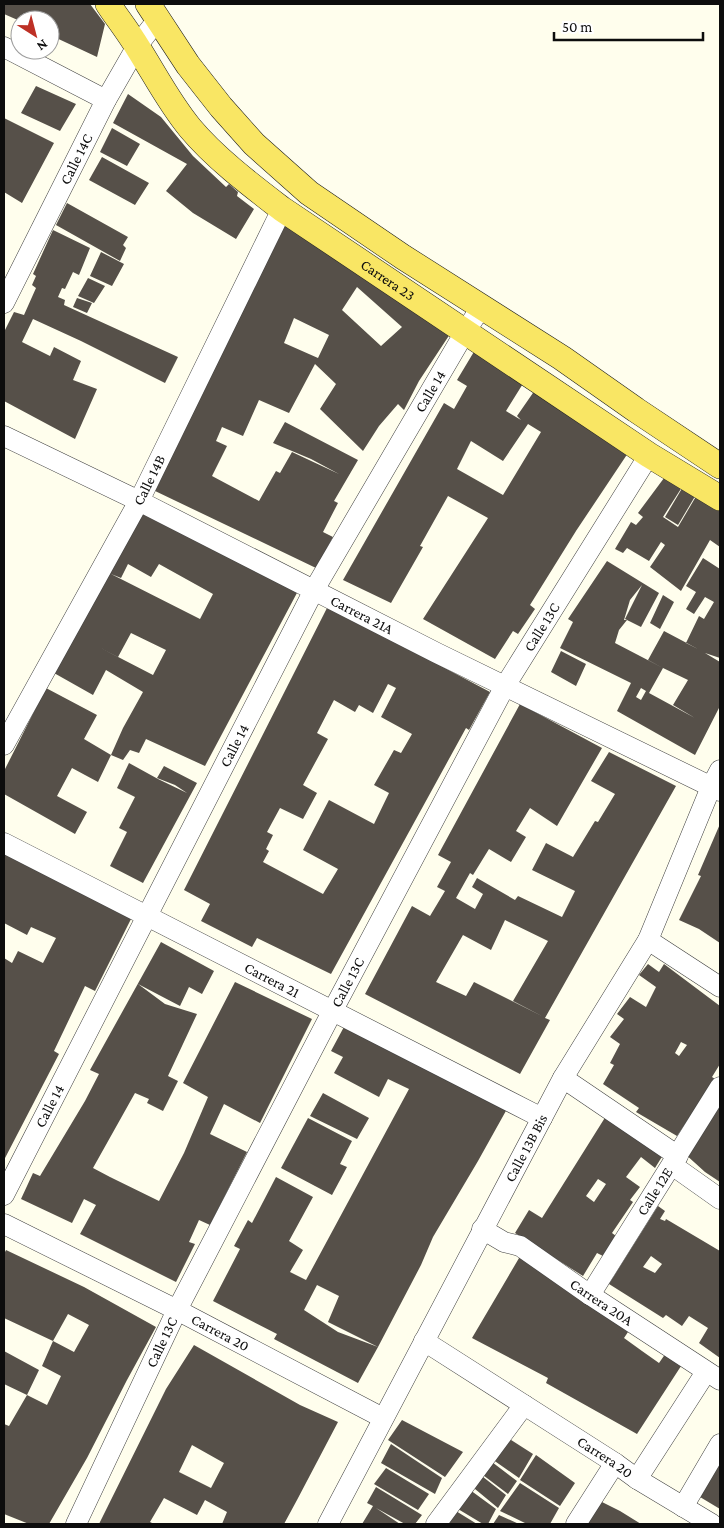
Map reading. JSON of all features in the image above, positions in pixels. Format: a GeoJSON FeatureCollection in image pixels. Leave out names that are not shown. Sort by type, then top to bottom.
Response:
{"type":"FeatureCollection","features":[{"type":"Feature","properties":{"kind":"main road","name":"Carrera 23"},"geometry":{"type":"LineString","coordinates":[[108,4],[137,46],[175,109],[191,130],[227,165],[282,209],[649,455],[720,498]]}},
{"type":"Feature","properties":{"kind":"main road","name":"Carrera 23"},"geometry":{"type":"LineString","coordinates":[[153,11],[209,94],[254,144],[309,194],[403,257],[562,358],[720,466]]}},
{"type":"Feature","properties":{"kind":"street","name":"Calle 14C"},"geometry":{"type":"LineString","coordinates":[[4,303],[106,100],[137,46],[153,11]]}},
{"type":"Feature","properties":{"kind":"street"},"geometry":{"type":"LineString","coordinates":[[4,48],[106,100]]}},
{"type":"Feature","properties":{"kind":"street","name":"Calle 14B"},"geometry":{"type":"LineString","coordinates":[[4,745],[139,501],[282,209]]}},
{"type":"Feature","properties":{"kind":"street","name":"Calle 14"},"geometry":{"type":"LineString","coordinates":[[4,1195],[314,590],[482,306]]}},
{"type":"Feature","properties":{"kind":"street","name":"Carrera 21A"},"geometry":{"type":"LineString","coordinates":[[4,436],[139,501],[505,686],[717,783]]}},
{"type":"Feature","properties":{"kind":"street","name":"Calle 13C"},"geometry":{"type":"LineString","coordinates":[[76,1524],[177,1310],[505,686],[649,455]]}},
{"type":"Feature","properties":{"kind":"street","name":"Calle 13B Bis"},"geometry":{"type":"LineString","coordinates":[[328,1524],[563,1078],[648,940],[717,783]]}},
{"type":"Feature","properties":{"kind":"street","name":"Carrera 21"},"geometry":{"type":"LineString","coordinates":[[4,843],[542,1118]]}},
{"type":"Feature","properties":{"kind":"street"},"geometry":{"type":"LineString","coordinates":[[648,940],[720,987]]}},
{"type":"Feature","properties":{"kind":"street"},"geometry":{"type":"LineString","coordinates":[[563,1078],[675,1160],[720,1199]]}},
{"type":"Feature","properties":{"kind":"street","name":"Calle 12E"},"geometry":{"type":"LineString","coordinates":[[590,1295],[720,1087]]}},
{"type":"Feature","properties":{"kind":"street","name":"Carrera 20"},"geometry":{"type":"LineString","coordinates":[[4,1224],[177,1310],[383,1418]]}},
{"type":"Feature","properties":{"kind":"street","name":"Carrera 20A"},"geometry":{"type":"LineString","coordinates":[[482,1229],[504,1242],[520,1246],[590,1295],[713,1376]]}},
{"type":"Feature","properties":{"kind":"street","name":"Carrera 20"},"geometry":{"type":"LineString","coordinates":[[424,1340],[637,1479],[712,1524]]}},
{"type":"Feature","properties":{"kind":"street"},"geometry":{"type":"LineString","coordinates":[[637,1479],[713,1376]]}},
{"type":"Feature","properties":{"kind":"street"},"geometry":{"type":"LineString","coordinates":[[436,1524],[524,1405]]}},
{"type":"Feature","properties":{"kind":"street"},"geometry":{"type":"LineString","coordinates":[[683,1508],[720,1444]]}},
{"type":"Feature","properties":{"kind":"street"},"geometry":{"type":"LineString","coordinates":[[576,1524],[615,1463]]}},
{"type":"Feature","properties":{"kind":"building"},"geometry":{"type":"Polygon","coordinates":[[[4,4],[90,4],[105,24],[97,57],[60,40],[60,10],[10,10],[10,17],[4,14],[4,4]]]}},
{"type":"Feature","properties":{"kind":"building"},"geometry":{"type":"Polygon","coordinates":[[[36,86],[76,104],[60,131],[21,113],[36,86]]]}},
{"type":"Feature","properties":{"kind":"building"},"geometry":{"type":"Polygon","coordinates":[[[128,94],[161,117],[193,156],[226,187],[229,184],[238,192],[237,196],[254,209],[236,239],[193,213],[166,191],[187,164],[113,123],[128,94]]]}},
{"type":"Feature","properties":{"kind":"building"},"geometry":{"type":"Polygon","coordinates":[[[4,118],[54,143],[22,203],[4,192],[4,118]]]}},
{"type":"Feature","properties":{"kind":"building"},"geometry":{"type":"Polygon","coordinates":[[[112,128],[140,144],[127,166],[100,152],[112,128]]]}},
{"type":"Feature","properties":{"kind":"building"},"geometry":{"type":"Polygon","coordinates":[[[102,157],[149,183],[135,205],[89,180],[102,157]]]}},
{"type":"Feature","properties":{"kind":"building"},"geometry":{"type":"Polygon","coordinates":[[[67,203],[128,237],[123,245],[126,248],[120,261],[56,225],[67,203]]]}},
{"type":"Feature","properties":{"kind":"building"},"geometry":{"type":"Polygon","coordinates":[[[285,215],[452,331],[419,381],[404,410],[398,404],[379,426],[363,451],[320,409],[336,384],[315,364],[289,413],[259,400],[243,436],[222,427],[216,441],[227,446],[212,476],[259,501],[276,471],[280,473],[292,452],[339,474],[311,459],[273,443],[285,422],[358,460],[334,501],[338,503],[323,532],[333,537],[316,568],[153,490],[285,215]],[[357,287],[342,310],[381,346],[402,327],[357,287]],[[294,318],[284,343],[318,358],[329,335],[294,318]]]}},
{"type":"Feature","properties":{"kind":"building"},"geometry":{"type":"Polygon","coordinates":[[[53,230],[90,248],[79,275],[73,272],[65,289],[62,288],[58,297],[65,300],[64,305],[178,357],[165,383],[33,319],[22,342],[50,356],[54,347],[81,361],[73,380],[97,389],[75,439],[4,401],[4,332],[14,312],[24,315],[36,288],[32,285],[36,276],[33,274],[53,230]]]}},
{"type":"Feature","properties":{"kind":"building"},"geometry":{"type":"Polygon","coordinates":[[[101,252],[124,264],[112,286],[90,276],[101,252]]]}},
{"type":"Feature","properties":{"kind":"building"},"geometry":{"type":"Polygon","coordinates":[[[88,278],[105,286],[94,303],[78,296],[88,278]]]}},
{"type":"Feature","properties":{"kind":"building"},"geometry":{"type":"Polygon","coordinates":[[[77,298],[92,303],[87,313],[73,307],[77,298]]]}},
{"type":"Feature","properties":{"kind":"building"},"geometry":{"type":"Polygon","coordinates":[[[475,350],[524,382],[506,411],[521,420],[517,416],[535,390],[628,453],[530,605],[535,609],[518,634],[513,631],[495,659],[423,619],[488,518],[448,496],[420,546],[423,547],[391,603],[343,580],[444,403],[454,409],[467,386],[457,380],[475,350]],[[528,424],[503,461],[471,441],[457,469],[503,495],[541,432],[528,424]]]}},
{"type":"Feature","properties":{"kind":"building"},"geometry":{"type":"Polygon","coordinates":[[[667,474],[684,484],[663,517],[678,527],[698,493],[720,507],[720,547],[710,540],[681,591],[650,567],[665,545],[661,542],[649,561],[627,548],[623,553],[615,549],[631,522],[636,525],[643,517],[638,513],[667,474]]]}},
{"type":"Feature","properties":{"kind":"building"},"geometry":{"type":"Polygon","coordinates":[[[684,485],[697,493],[678,525],[665,517],[684,485]]]}},
{"type":"Feature","properties":{"kind":"building"},"geometry":{"type":"Polygon","coordinates":[[[137,509],[298,591],[205,766],[146,739],[139,753],[130,750],[123,760],[111,755],[123,728],[143,692],[106,670],[93,695],[54,673],[137,509]],[[128,564],[121,578],[111,574],[200,619],[213,594],[159,564],[151,577],[128,564]],[[131,633],[118,657],[153,675],[166,650],[131,633]]]}},
{"type":"Feature","properties":{"kind":"building"},"geometry":{"type":"Polygon","coordinates":[[[703,558],[720,569],[720,658],[705,653],[720,662],[720,706],[695,755],[617,711],[631,683],[560,648],[573,622],[568,619],[607,561],[659,593],[641,627],[627,620],[619,630],[615,643],[663,668],[648,660],[664,631],[686,643],[699,616],[704,619],[714,602],[705,597],[694,614],[686,609],[696,592],[686,586],[703,558]],[[642,585],[630,600],[624,620],[627,620],[625,619],[642,585]],[[663,668],[649,693],[695,718],[673,705],[688,680],[663,668]],[[641,688],[636,697],[641,700],[646,691],[641,688]]]}},
{"type":"Feature","properties":{"kind":"building"},"geometry":{"type":"Polygon","coordinates":[[[663,595],[674,602],[660,629],[650,623],[663,595]]]}},
{"type":"Feature","properties":{"kind":"building"},"geometry":{"type":"Polygon","coordinates":[[[328,606],[490,692],[469,730],[466,728],[331,974],[257,938],[252,947],[201,921],[210,904],[184,890],[328,606]],[[388,684],[373,713],[359,705],[355,712],[334,700],[317,733],[328,739],[303,785],[317,793],[303,819],[280,808],[267,832],[273,835],[266,849],[269,851],[263,862],[323,894],[338,869],[303,850],[329,800],[374,824],[389,793],[374,785],[394,750],[401,753],[412,734],[381,717],[396,688],[388,684]]]}},
{"type":"Feature","properties":{"kind":"building"},"geometry":{"type":"Polygon","coordinates":[[[561,651],[586,664],[576,686],[551,672],[561,651]]]}},
{"type":"Feature","properties":{"kind":"building"},"geometry":{"type":"Polygon","coordinates":[[[46,688],[97,715],[84,739],[111,755],[98,782],[72,768],[57,796],[87,812],[75,834],[4,794],[4,771],[46,688]]]}},
{"type":"Feature","properties":{"kind":"building"},"geometry":{"type":"Polygon","coordinates":[[[520,704],[602,748],[557,826],[530,808],[516,831],[526,837],[511,862],[489,849],[473,875],[470,873],[456,898],[475,909],[483,894],[472,887],[477,878],[515,900],[518,896],[562,917],[575,891],[532,870],[546,843],[573,857],[595,821],[598,822],[615,794],[591,781],[609,752],[676,786],[545,1018],[550,1020],[520,1074],[365,994],[412,906],[430,916],[445,891],[437,887],[451,862],[438,855],[520,704]],[[505,920],[491,950],[463,935],[436,982],[466,996],[474,982],[542,1016],[513,1001],[548,941],[505,920]]]}},
{"type":"Feature","properties":{"kind":"building"},"geometry":{"type":"Polygon","coordinates":[[[129,763],[158,779],[187,793],[175,785],[157,778],[164,766],[197,783],[143,883],[110,866],[127,832],[119,828],[135,797],[117,788],[129,763]]]}},
{"type":"Feature","properties":{"kind":"building"},"geometry":{"type":"Polygon","coordinates":[[[720,824],[720,943],[699,929],[679,920],[701,876],[698,875],[720,824]]]}},
{"type":"Feature","properties":{"kind":"building"},"geometry":{"type":"Polygon","coordinates":[[[4,849],[133,915],[95,991],[85,986],[54,1051],[59,1054],[4,1160],[4,958],[12,963],[18,951],[43,963],[56,938],[31,927],[27,935],[4,923],[4,849]]]}},
{"type":"Feature","properties":{"kind":"building"},"geometry":{"type":"Polygon","coordinates":[[[161,942],[214,971],[202,994],[189,987],[180,1006],[138,984],[165,1004],[197,1014],[168,1076],[178,1081],[163,1111],[147,1103],[149,1099],[135,1093],[93,1168],[110,1177],[159,1201],[184,1153],[208,1097],[183,1083],[235,982],[312,1019],[260,1123],[224,1104],[210,1134],[247,1152],[210,1225],[199,1220],[189,1242],[195,1244],[176,1282],[80,1234],[96,1205],[84,1199],[72,1223],[21,1199],[33,1173],[40,1176],[85,1101],[99,1074],[90,1070],[161,942]]]}},
{"type":"Feature","properties":{"kind":"building"},"geometry":{"type":"Polygon","coordinates":[[[648,964],[659,972],[664,964],[720,1006],[720,1064],[712,1077],[715,1079],[677,1136],[636,1112],[639,1108],[603,1084],[614,1065],[610,1063],[620,1044],[610,1037],[624,1019],[617,1014],[630,997],[646,1007],[656,987],[639,975],[648,964]],[[681,1042],[675,1053],[679,1056],[687,1045],[681,1042]]]}},
{"type":"Feature","properties":{"kind":"building"},"geometry":{"type":"Polygon","coordinates":[[[345,1025],[507,1109],[433,1237],[421,1265],[378,1347],[358,1383],[274,1339],[277,1334],[213,1301],[240,1249],[234,1246],[248,1220],[252,1223],[276,1177],[313,1197],[289,1241],[303,1250],[290,1272],[306,1280],[409,1089],[388,1079],[379,1097],[334,1073],[343,1057],[331,1051],[345,1025]],[[317,1285],[304,1310],[338,1332],[378,1347],[328,1322],[339,1296],[317,1285]]]}},
{"type":"Feature","properties":{"kind":"building"},"geometry":{"type":"Polygon","coordinates":[[[323,1093],[369,1118],[357,1139],[310,1116],[323,1093]]]}},
{"type":"Feature","properties":{"kind":"building"},"geometry":{"type":"Polygon","coordinates":[[[720,1094],[720,1182],[705,1172],[684,1153],[720,1094]]]}},
{"type":"Feature","properties":{"kind":"building"},"geometry":{"type":"Polygon","coordinates":[[[606,1116],[663,1155],[655,1168],[641,1157],[626,1177],[640,1187],[630,1200],[633,1202],[612,1233],[616,1236],[603,1256],[597,1253],[583,1276],[515,1233],[529,1210],[542,1218],[606,1116]],[[598,1179],[586,1196],[594,1202],[606,1184],[598,1179]]]}},
{"type":"Feature","properties":{"kind":"building"},"geometry":{"type":"Polygon","coordinates":[[[308,1118],[352,1141],[340,1164],[347,1167],[332,1195],[281,1168],[308,1118]]]}},
{"type":"Feature","properties":{"kind":"building"},"geometry":{"type":"Polygon","coordinates":[[[658,1206],[665,1211],[660,1219],[665,1221],[666,1219],[720,1251],[720,1358],[699,1343],[708,1328],[689,1316],[682,1326],[666,1315],[663,1318],[609,1284],[658,1206]],[[651,1256],[643,1267],[655,1273],[662,1264],[651,1256]]]}},
{"type":"Feature","properties":{"kind":"building"},"geometry":{"type":"Polygon","coordinates":[[[6,1250],[84,1287],[156,1327],[87,1458],[49,1524],[29,1524],[4,1514],[4,1424],[9,1426],[27,1395],[47,1405],[61,1376],[42,1366],[53,1341],[4,1318],[4,1254],[6,1250]],[[68,1314],[53,1341],[74,1352],[89,1325],[68,1314]]]}},
{"type":"Feature","properties":{"kind":"building"},"geometry":{"type":"Polygon","coordinates":[[[522,1253],[628,1332],[624,1338],[659,1363],[668,1350],[683,1363],[637,1434],[546,1383],[548,1378],[472,1338],[522,1253]]]}},
{"type":"Feature","properties":{"kind":"building"},"geometry":{"type":"Polygon","coordinates":[[[194,1345],[300,1405],[338,1422],[284,1524],[222,1524],[227,1512],[205,1500],[197,1515],[164,1498],[150,1522],[154,1524],[99,1524],[166,1389],[194,1345]],[[192,1445],[179,1472],[211,1488],[224,1463],[192,1445]]]}},
{"type":"Feature","properties":{"kind":"building"},"geometry":{"type":"Polygon","coordinates":[[[4,1351],[39,1370],[27,1395],[4,1384],[4,1351]]]}},
{"type":"Feature","properties":{"kind":"building"},"geometry":{"type":"Polygon","coordinates":[[[402,1420],[463,1452],[445,1477],[388,1440],[402,1420]]]}},
{"type":"Feature","properties":{"kind":"building"},"geometry":{"type":"Polygon","coordinates":[[[505,1436],[533,1454],[519,1478],[489,1457],[505,1436]]]}},
{"type":"Feature","properties":{"kind":"building"},"geometry":{"type":"Polygon","coordinates":[[[391,1444],[442,1478],[435,1494],[381,1463],[391,1444]]]}},
{"type":"Feature","properties":{"kind":"building"},"geometry":{"type":"Polygon","coordinates":[[[720,1451],[720,1509],[695,1494],[720,1451]]]}},
{"type":"Feature","properties":{"kind":"building"},"geometry":{"type":"Polygon","coordinates":[[[536,1455],[575,1483],[560,1506],[520,1480],[536,1455]]]}},
{"type":"Feature","properties":{"kind":"building"},"geometry":{"type":"Polygon","coordinates":[[[488,1459],[517,1481],[508,1494],[479,1472],[488,1459]]]}},
{"type":"Feature","properties":{"kind":"building"},"geometry":{"type":"Polygon","coordinates":[[[386,1468],[429,1494],[418,1510],[374,1484],[386,1468]]]}},
{"type":"Feature","properties":{"kind":"building"},"geometry":{"type":"Polygon","coordinates":[[[478,1473],[506,1495],[498,1508],[469,1484],[478,1473]]]}},
{"type":"Feature","properties":{"kind":"building"},"geometry":{"type":"Polygon","coordinates":[[[520,1483],[559,1508],[550,1524],[527,1524],[500,1511],[520,1483]]]}},
{"type":"Feature","properties":{"kind":"building"},"geometry":{"type":"Polygon","coordinates":[[[376,1487],[422,1515],[415,1524],[405,1524],[376,1508],[400,1524],[362,1524],[373,1506],[367,1503],[376,1487]]]}},
{"type":"Feature","properties":{"kind":"building"},"geometry":{"type":"Polygon","coordinates":[[[466,1487],[496,1509],[488,1524],[483,1524],[453,1506],[466,1487]]]}},
{"type":"Feature","properties":{"kind":"building"},"geometry":{"type":"Polygon","coordinates":[[[600,1501],[620,1511],[641,1524],[585,1524],[600,1501]]]}},
{"type":"Feature","properties":{"kind":"building"},"geometry":{"type":"Polygon","coordinates":[[[451,1508],[477,1524],[442,1524],[451,1508]]]}},
{"type":"Feature","properties":{"kind":"building"},"geometry":{"type":"Polygon","coordinates":[[[499,1515],[519,1524],[493,1524],[499,1515]]]}}]}
